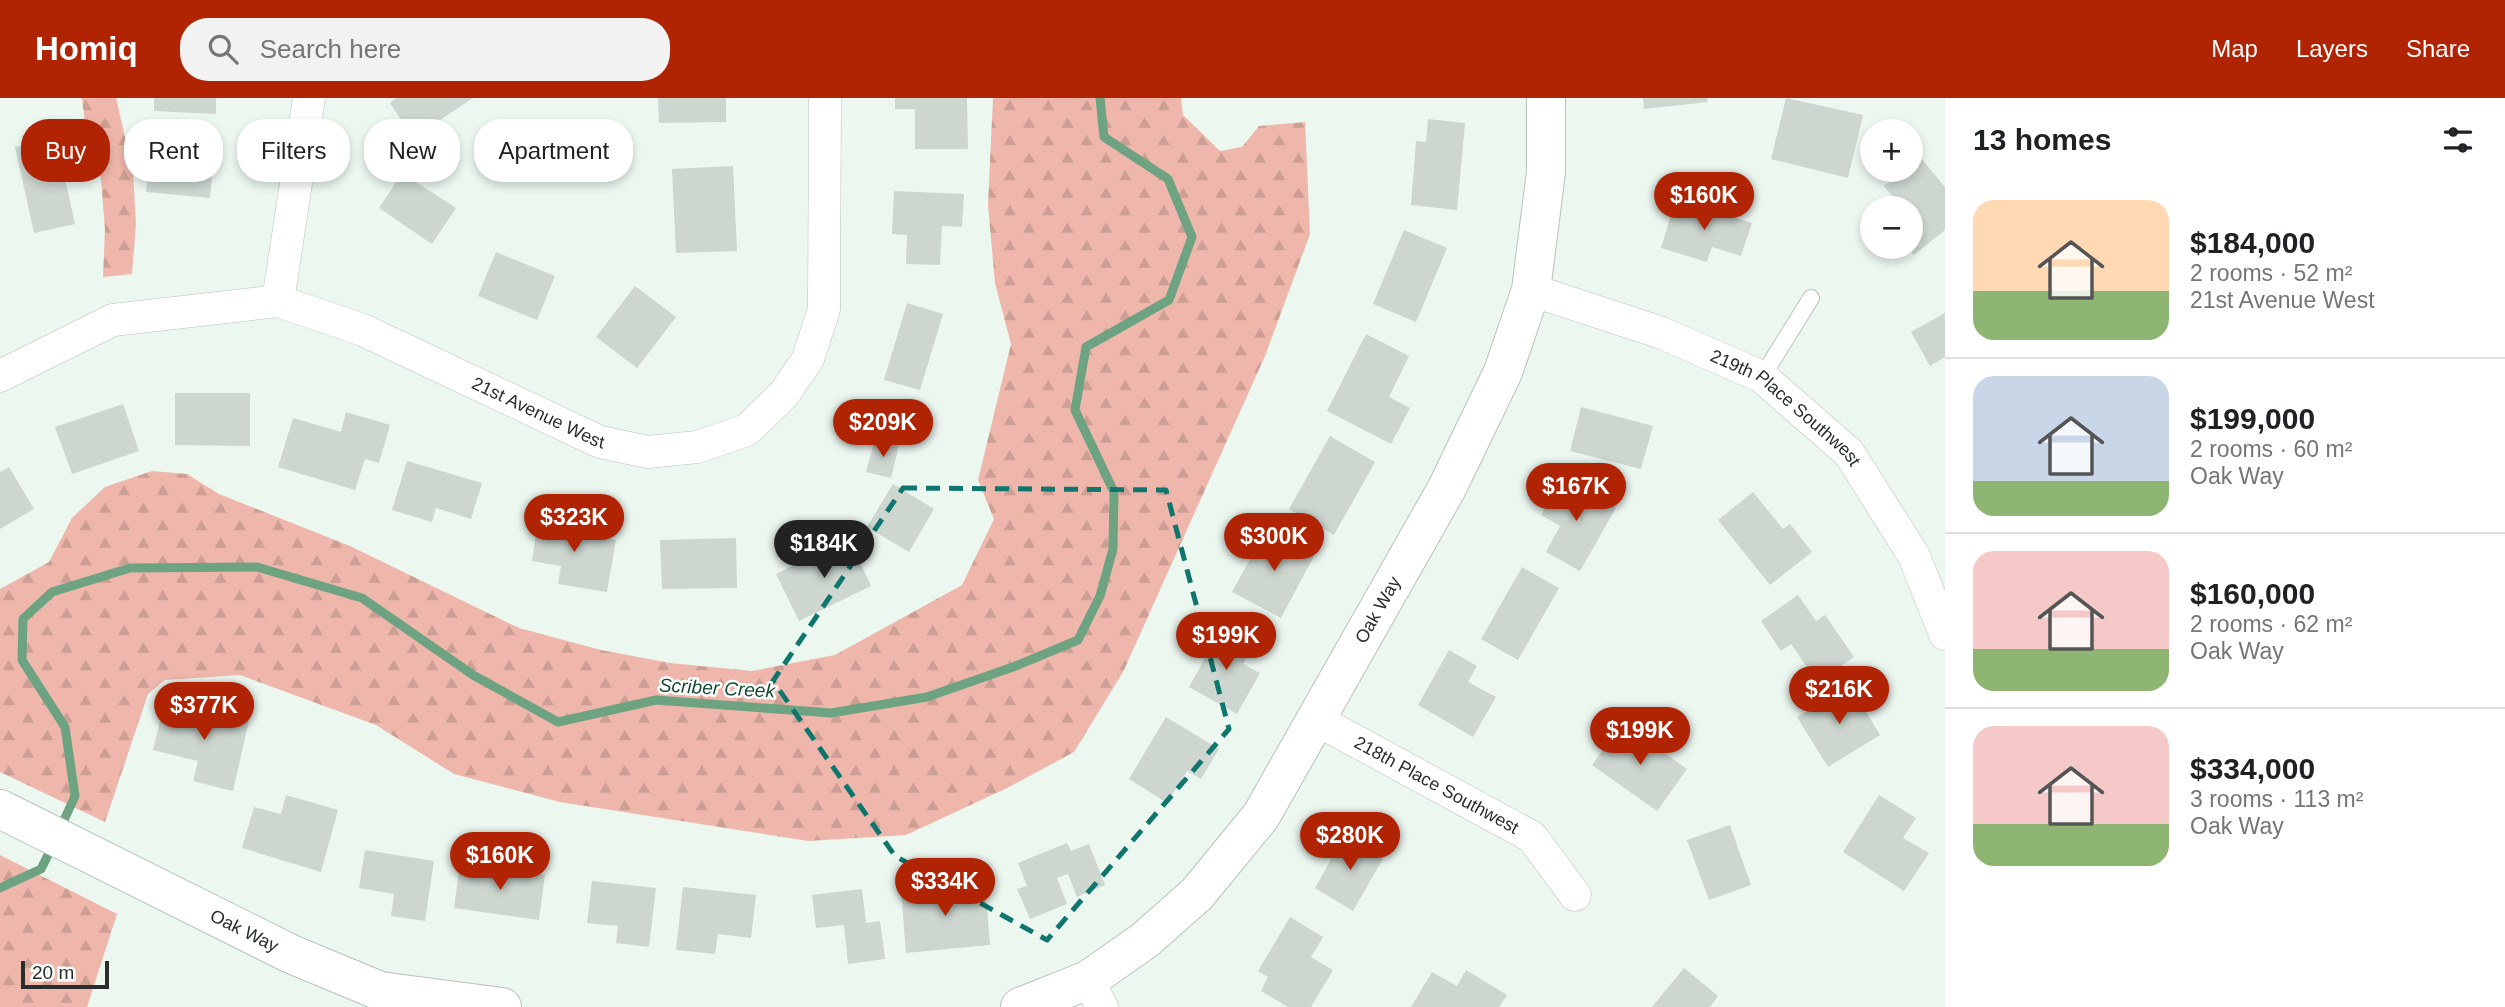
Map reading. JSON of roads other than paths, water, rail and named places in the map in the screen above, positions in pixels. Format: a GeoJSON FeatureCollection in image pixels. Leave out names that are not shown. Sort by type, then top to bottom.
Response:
{"type":"FeatureCollection","features":[{"type":"Feature","properties":{"kind":"street"},"geometry":{"type":"LineString","coordinates":[[278,302],[309,98]]}},
{"type":"Feature","properties":{"kind":"street","name":"21st Avenue West"},"geometry":{"type":"LineString","coordinates":[[4,364],[113,320],[278,302],[363,331],[600,442],[648,452],[697,447],[747,430],[784,394],[808,359],[824,309],[825,98]]}},
{"type":"Feature","properties":{"kind":"street","name":"Oak Way"},"geometry":{"type":"LineString","coordinates":[[1020,1007],[1095,993],[1144,940],[1197,894],[1261,816],[1317,720],[1452,477],[1503,372],[1531,290],[1546,172],[1546,98]]}},
{"type":"Feature","properties":{"kind":"street","name":"219th Place Southwest"},"geometry":{"type":"LineString","coordinates":[[1531,290],[1662,333],[1762,377],[1849,453],[1914,556],[1945,634]]}},
{"type":"Feature","properties":{"kind":"street","name":"218th Place Southwest"},"geometry":{"type":"LineString","coordinates":[[1317,720],[1351,741],[1532,837],[1574,895]]}},
{"type":"Feature","properties":{"kind":"street","name":"Oak Way"},"geometry":{"type":"LineString","coordinates":[[16,817],[378,999],[502,1007]]}},
{"type":"Feature","properties":{"kind":"lane"},"geometry":{"type":"LineString","coordinates":[[1762,377],[1811,298]]}},
{"type":"Feature","properties":{"kind":"waterway","name":"Scriber Creek"},"geometry":{"type":"LineString","coordinates":[[60,829],[75,796],[65,727],[22,660],[23,619],[52,592],[130,568],[257,567],[362,598],[473,675],[558,722],[656,700],[831,713],[927,697],[1013,667],[1078,640],[1100,596],[1113,549],[1114,492],[1075,410],[1086,347],[1169,300],[1192,237],[1168,179],[1104,137],[1100,98]]}},
{"type":"Feature","properties":{"kind":"waterway","name":"Scriber Creek"},"geometry":{"type":"LineString","coordinates":[[0,888],[41,869],[53,845]]}}]}
